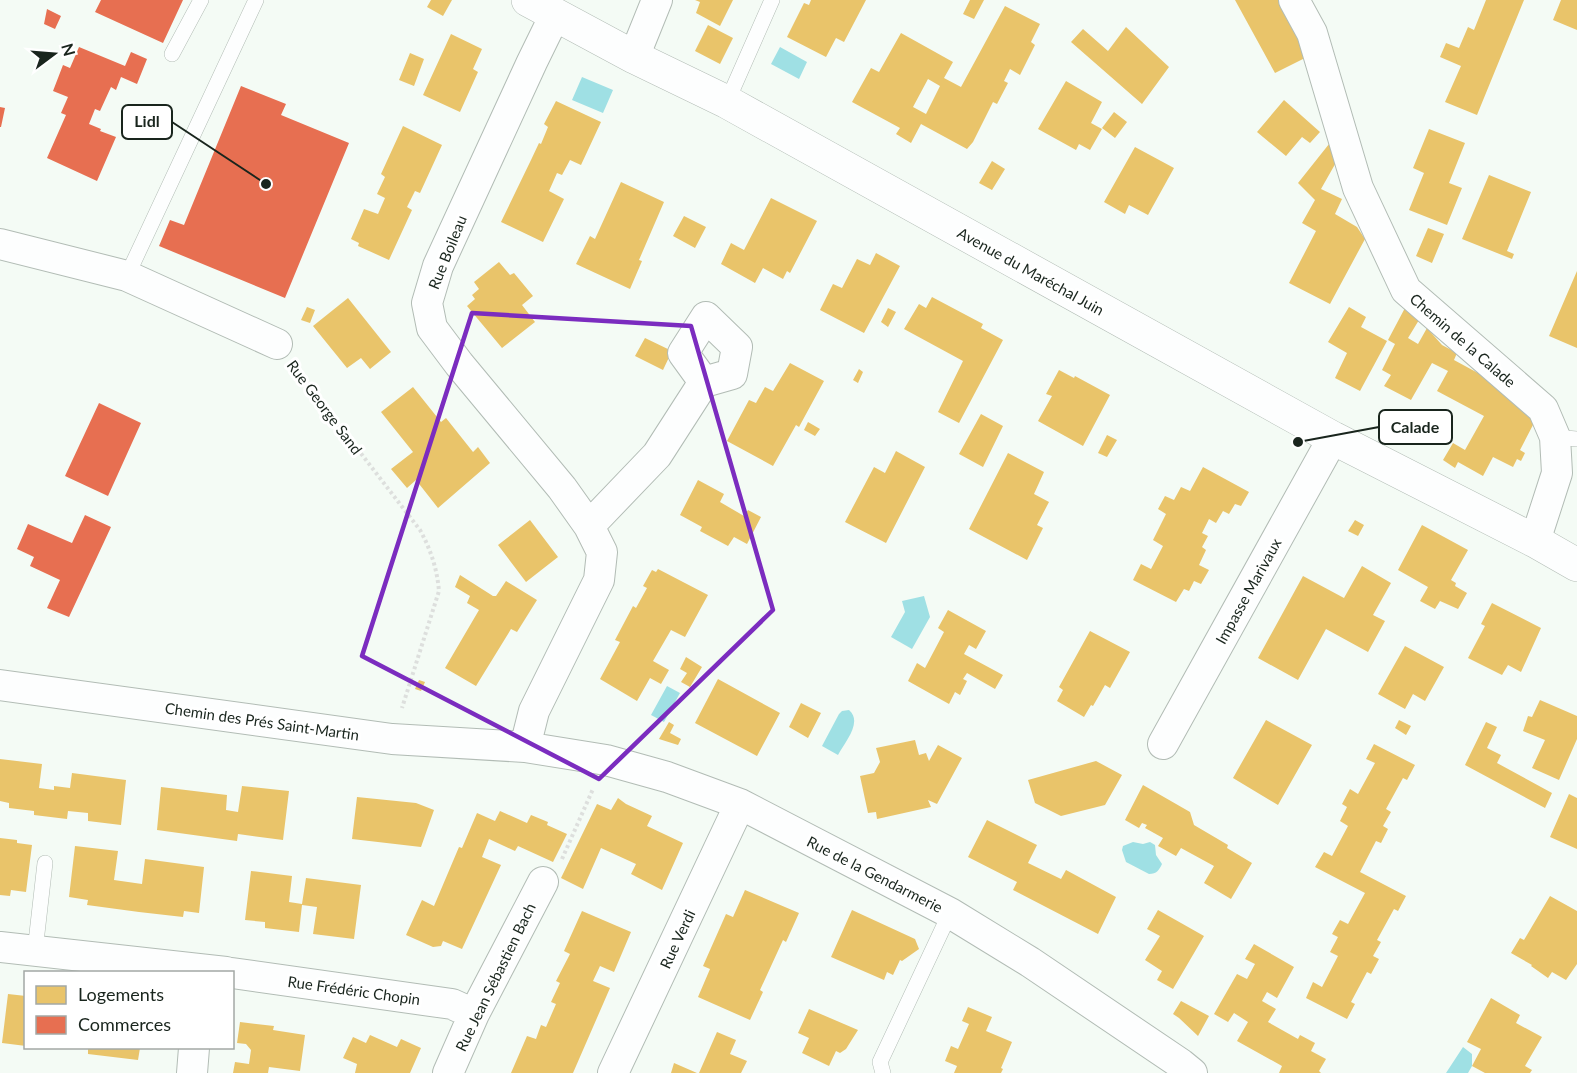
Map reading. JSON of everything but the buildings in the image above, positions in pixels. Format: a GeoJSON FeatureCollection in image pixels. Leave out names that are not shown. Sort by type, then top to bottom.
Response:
{"type":"FeatureCollection","features":[{"type":"Feature","properties":{"kind":"main road","name":"Avenue du Maréchal Juin"},"geometry":{"type":"LineString","coordinates":[[542,8],[634,57],[727,102],[1333,438],[1535,541],[1577,565]]}},
{"type":"Feature","properties":{"kind":"street"},"geometry":{"type":"LineString","coordinates":[[634,57],[657,0]]}},
{"type":"Feature","properties":{"kind":"street","name":"Chemin de la Calade"},"geometry":{"type":"LineString","coordinates":[[1294,0],[1312,33],[1358,188],[1406,291],[1543,409],[1566,438],[1535,541]]}},
{"type":"Feature","properties":{"kind":"street","name":"Rue Boileau"},"geometry":{"type":"LineString","coordinates":[[525,747],[534,711],[599,580],[602,552],[589,526],[562,489],[432,328],[427,303],[438,266],[532,63],[542,8]]}},
{"type":"Feature","properties":{"kind":"street"},"geometry":{"type":"LineString","coordinates":[[0,244],[127,276],[277,344]]}},
{"type":"Feature","properties":{"kind":"street"},"geometry":{"type":"LineString","coordinates":[[589,526],[657,455],[704,382]]}},
{"type":"Feature","properties":{"kind":"street","name":"Impasse Marivaux"},"geometry":{"type":"LineString","coordinates":[[1163,744],[1333,438]]}},
{"type":"Feature","properties":{"kind":"street","name":"Chemin des Prés Saint-Martin"},"geometry":{"type":"LineString","coordinates":[[0,685],[392,739],[525,747]]}},
{"type":"Feature","properties":{"kind":"street","name":"Rue de la Gendarmerie"},"geometry":{"type":"LineString","coordinates":[[525,747],[606,760],[667,777],[740,804],[950,913],[1030,962],[1192,1073]]}},
{"type":"Feature","properties":{"kind":"street","name":"Rue Verdi"},"geometry":{"type":"LineString","coordinates":[[613,1073],[740,804]]}},
{"type":"Feature","properties":{"kind":"street","name":"Rue Jean Sébastien Bach"},"geometry":{"type":"LineString","coordinates":[[448,1073],[474,1014],[543,882]]}},
{"type":"Feature","properties":{"kind":"street"},"geometry":{"type":"LineString","coordinates":[[0,947],[210,971]]}},
{"type":"Feature","properties":{"kind":"street","name":"Rue Frédéric Chopin"},"geometry":{"type":"LineString","coordinates":[[234,973],[452,1004],[474,1014]]}},
{"type":"Feature","properties":{"kind":"street"},"geometry":{"type":"LineString","coordinates":[[192,1073],[194,1049]]}},
{"type":"Feature","properties":{"kind":"lane"},"geometry":{"type":"LineString","coordinates":[[172,54],[201,0]]}},
{"type":"Feature","properties":{"kind":"lane"},"geometry":{"type":"LineString","coordinates":[[127,276],[256,0]]}},
{"type":"Feature","properties":{"kind":"lane"},"geometry":{"type":"LineString","coordinates":[[727,102],[772,0]]}},
{"type":"Feature","properties":{"kind":"lane"},"geometry":{"type":"LineString","coordinates":[[35,951],[45,863]]}},
{"type":"Feature","properties":{"kind":"lane"},"geometry":{"type":"LineString","coordinates":[[883,1073],[880,1062],[950,913]]}},
{"type":"Feature","properties":{"kind":"path","name":"Rue George Sand"},"geometry":{"type":"LineString","coordinates":[[277,344],[420,530],[429,546],[438,575],[439,591],[392,739]]}},
{"type":"Feature","properties":{"kind":"path"},"geometry":{"type":"LineString","coordinates":[[543,882],[556,871],[606,760]]}},
{"type":"Feature","properties":{"kind":"highlighted area"},"geometry":{"type":"Polygon","coordinates":[[[472,313],[691,326],[773,610],[599,779],[362,656],[472,313]]]}},
{"type":"Feature","properties":{"kind":"water"},"geometry":{"type":"Polygon","coordinates":[[[780,47],[807,62],[799,79],[771,64],[780,47]]]}},
{"type":"Feature","properties":{"kind":"water"},"geometry":{"type":"Polygon","coordinates":[[[582,77],[613,90],[603,113],[572,100],[582,77]]]}},
{"type":"Feature","properties":{"kind":"water"},"geometry":{"type":"Polygon","coordinates":[[[924,596],[930,617],[912,649],[891,637],[905,612],[902,601],[924,596]]]}},
{"type":"Feature","properties":{"kind":"water"},"geometry":{"type":"Polygon","coordinates":[[[667,686],[680,693],[664,722],[651,715],[667,686]]]}},
{"type":"Feature","properties":{"kind":"water"},"geometry":{"type":"Polygon","coordinates":[[[849,710],[853,715],[854,726],[838,755],[822,746],[839,714],[849,710]]]}},
{"type":"Feature","properties":{"kind":"water"},"geometry":{"type":"Polygon","coordinates":[[[1133,842],[1143,844],[1150,842],[1155,845],[1156,855],[1162,864],[1157,871],[1149,874],[1126,862],[1123,846],[1133,842]]]}},
{"type":"Feature","properties":{"kind":"water"},"geometry":{"type":"Polygon","coordinates":[[[1463,1047],[1472,1054],[1472,1066],[1468,1073],[1446,1073],[1463,1047]]]}},
{"type":"Feature","properties":{"kind":"place","name":"Lidl"},"geometry":{"type":"Point","coordinates":[266,184]}},
{"type":"Feature","properties":{"kind":"place","name":"Calade"},"geometry":{"type":"Point","coordinates":[1298,442]}}]}
